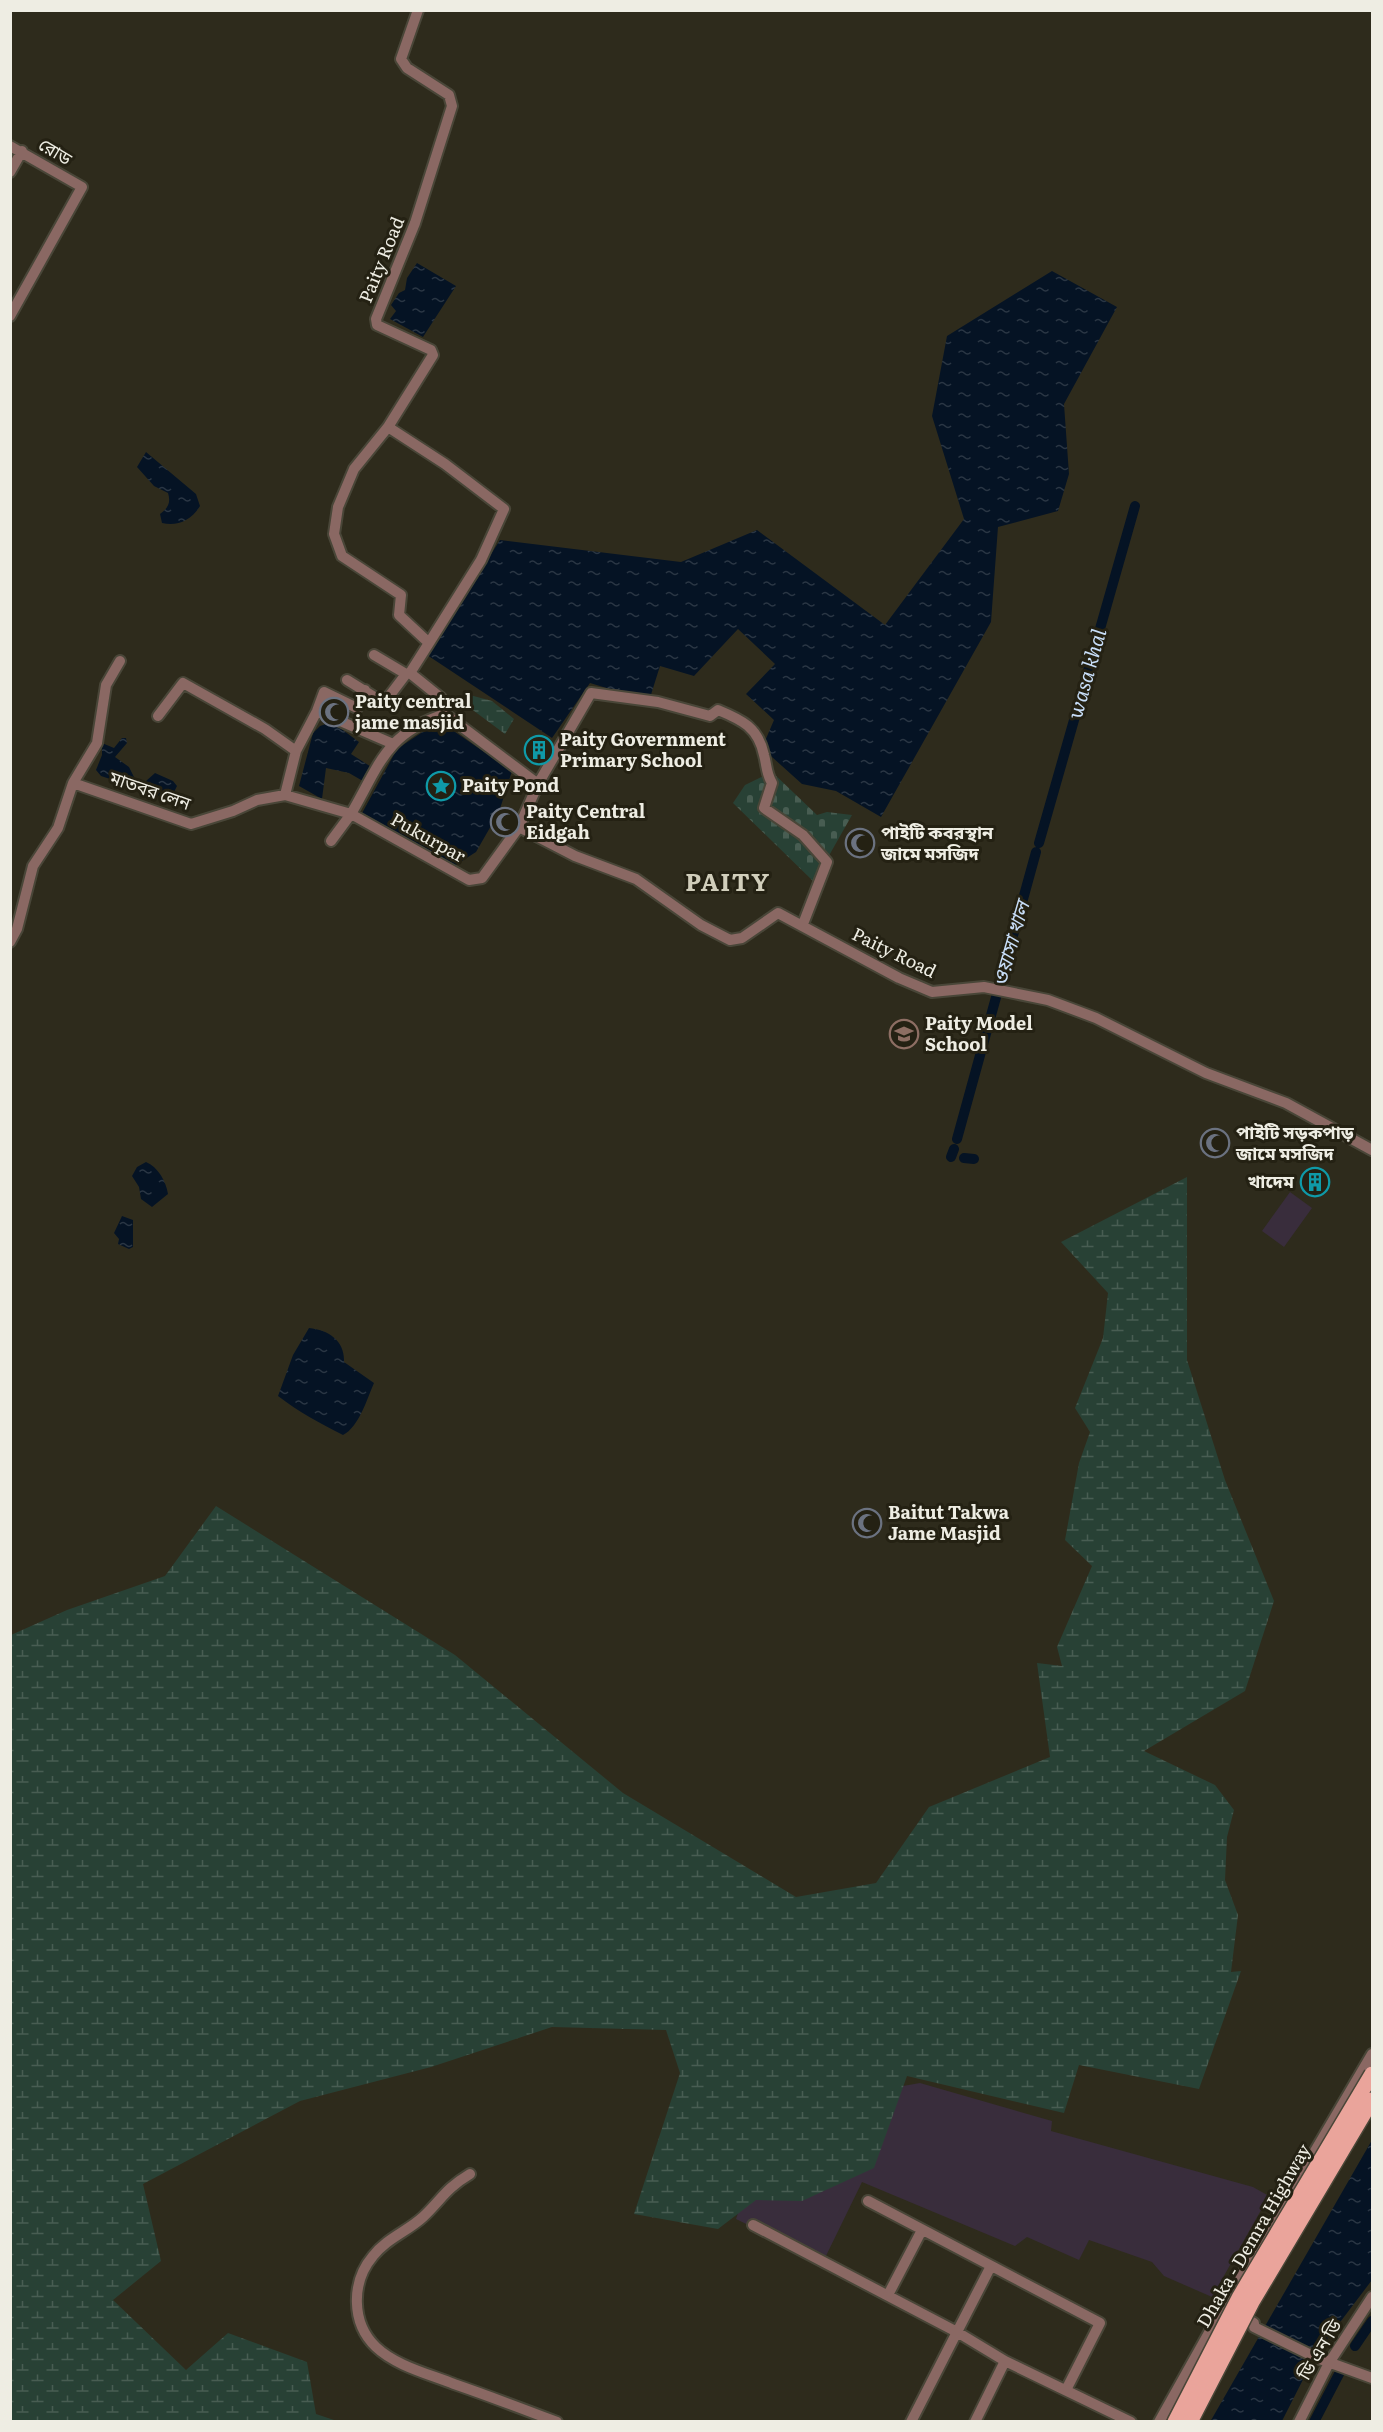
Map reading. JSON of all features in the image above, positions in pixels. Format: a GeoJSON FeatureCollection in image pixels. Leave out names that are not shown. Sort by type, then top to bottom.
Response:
{"type":"FeatureCollection","features":[{"type":"Feature","properties":{"kind":"main road","name":"Dhaka - Demra Highway"},"geometry":{"type":"LineString","coordinates":[[1176,2421],[1240,2296],[1372,2074]]}},
{"type":"Feature","properties":{"kind":"main road","name":"Dhaka - Demra Highway"},"geometry":{"type":"LineString","coordinates":[[1190,2421],[1252,2302],[1372,2100]]}},
{"type":"Feature","properties":{"kind":"street","name":"Paity Road"},"geometry":{"type":"LineString","coordinates":[[388,427],[433,355],[431,350],[377,325],[376,319],[415,224],[452,106],[449,96],[407,68],[401,59],[418,10]]}},
{"type":"Feature","properties":{"kind":"street","name":"রোড"},"geometry":{"type":"LineString","coordinates":[[10,146],[82,187],[10,316]]}},
{"type":"Feature","properties":{"kind":"street"},"geometry":{"type":"LineString","coordinates":[[10,172],[22,152]]}},
{"type":"Feature","properties":{"kind":"street"},"geometry":{"type":"LineString","coordinates":[[346,680],[384,703],[408,674],[429,643],[481,560],[504,509],[445,464],[388,427],[354,469],[338,507],[334,534],[342,556],[401,595],[399,615],[429,643]]}},
{"type":"Feature","properties":{"kind":"street"},"geometry":{"type":"LineString","coordinates":[[375,655],[408,674],[441,698],[445,714],[537,784]]}},
{"type":"Feature","properties":{"kind":"street","name":"মাতবর লেন"},"geometry":{"type":"LineString","coordinates":[[10,942],[17,929],[33,866],[58,828],[73,783],[97,743],[106,686],[120,661]]}},
{"type":"Feature","properties":{"kind":"street"},"geometry":{"type":"LineString","coordinates":[[158,716],[183,683],[265,729],[296,752]]}},
{"type":"Feature","properties":{"kind":"street"},"geometry":{"type":"LineString","coordinates":[[285,795],[296,752],[324,692],[357,708],[365,690]]}},
{"type":"Feature","properties":{"kind":"street","name":"Pukurpar"},"geometry":{"type":"LineString","coordinates":[[285,795],[351,814],[469,880],[482,878],[519,827],[537,784],[591,693],[658,702],[711,716],[718,710],[746,722],[758,739],[764,754],[766,772],[772,783],[764,808],[803,836],[827,862],[825,874],[803,924]]}},
{"type":"Feature","properties":{"kind":"street"},"geometry":{"type":"LineString","coordinates":[[317,711],[391,743]]}},
{"type":"Feature","properties":{"kind":"street"},"geometry":{"type":"LineString","coordinates":[[331,841],[351,814],[391,743],[423,721],[445,714]]}},
{"type":"Feature","properties":{"kind":"street","name":"মাতবর লেন"},"geometry":{"type":"LineString","coordinates":[[73,783],[191,824],[233,811],[257,800],[285,795]]}},
{"type":"Feature","properties":{"kind":"street","name":"Paity Road"},"geometry":{"type":"LineString","coordinates":[[519,827],[575,856],[636,879],[701,925],[730,940],[742,938],[778,913],[803,924],[899,978],[932,992],[984,987],[1048,1000],[1096,1017],[1206,1073],[1286,1103],[1372,1150]]}},
{"type":"Feature","properties":{"kind":"street"},"geometry":{"type":"LineString","coordinates":[[1159,2421],[1221,2309],[1372,2054]]}},
{"type":"Feature","properties":{"kind":"street"},"geometry":{"type":"LineString","coordinates":[[470,2174],[449,2186],[422,2218],[400,2231],[373,2256],[361,2276],[356,2303],[362,2328],[377,2347],[411,2367],[557,2421]]}},
{"type":"Feature","properties":{"kind":"street"},"geometry":{"type":"LineString","coordinates":[[868,2201],[1100,2323],[1067,2388]]}},
{"type":"Feature","properties":{"kind":"street"},"geometry":{"type":"LineString","coordinates":[[753,2225],[957,2332],[1005,2361],[1067,2388],[1131,2421]]}},
{"type":"Feature","properties":{"kind":"street"},"geometry":{"type":"LineString","coordinates":[[888,2295],[922,2230]]}},
{"type":"Feature","properties":{"kind":"street"},"geometry":{"type":"LineString","coordinates":[[911,2421],[991,2266]]}},
{"type":"Feature","properties":{"kind":"street","name":"ডি এন ডি"},"geometry":{"type":"LineString","coordinates":[[1299,2421],[1329,2363],[1372,2297]]}},
{"type":"Feature","properties":{"kind":"street"},"geometry":{"type":"LineString","coordinates":[[1221,2309],[1254,2323],[1256,2328],[1317,2358],[1372,2378]]}},
{"type":"Feature","properties":{"kind":"street"},"geometry":{"type":"LineString","coordinates":[[975,2421],[1005,2361]]}},
{"type":"Feature","properties":{"kind":"shaded area"},"geometry":{"type":"Polygon","coordinates":[[[1290,1192],[1312,1208],[1284,1247],[1262,1231],[1290,1192]]]}},
{"type":"Feature","properties":{"kind":"shaded area"},"geometry":{"type":"Polygon","coordinates":[[[920,2083],[1052,2121],[1051,2131],[1253,2187],[1269,2196],[1212,2297],[1164,2276],[1152,2262],[1089,2240],[1079,2260],[1027,2237],[1015,2246],[862,2182],[823,2262],[736,2219],[752,2171],[795,2105],[920,2083]]]}},
{"type":"Feature","properties":{"kind":"green space"},"geometry":{"type":"Polygon","coordinates":[[[466,694],[492,701],[514,719],[505,734],[470,708],[466,694]]]}},
{"type":"Feature","properties":{"kind":"green space"},"geometry":{"type":"Polygon","coordinates":[[[772,772],[817,815],[827,812],[852,815],[814,882],[733,803],[745,785],[772,772]]]}},
{"type":"Feature","properties":{"kind":"green space"},"geometry":{"type":"Polygon","coordinates":[[[1187,1177],[1187,1360],[1225,1480],[1274,1601],[1245,1691],[1144,1751],[1215,1785],[1234,1810],[1227,1837],[1225,1880],[1238,1915],[1231,1972],[1241,1971],[1199,2089],[1079,2065],[1064,2113],[907,2076],[874,2168],[802,2201],[756,2200],[718,2229],[634,2214],[680,2073],[666,2030],[552,2027],[431,2067],[300,2101],[143,2184],[161,2261],[113,2300],[186,2370],[228,2333],[307,2362],[316,2414],[337,2421],[11,2421],[11,1635],[67,1610],[165,1576],[216,1506],[455,1655],[623,1793],[796,1897],[876,1883],[929,1807],[1050,1757],[1037,1663],[1062,1666],[1057,1647],[1092,1566],[1065,1540],[1079,1463],[1090,1432],[1075,1408],[1103,1338],[1108,1293],[1061,1242],[1187,1177]]]}},
{"type":"Feature","properties":{"kind":"water"},"geometry":{"type":"Polygon","coordinates":[[[417,263],[456,286],[423,337],[390,319],[396,311],[391,305],[399,293],[405,290],[407,278],[417,263]]]}},
{"type":"Feature","properties":{"kind":"water"},"geometry":{"type":"Polygon","coordinates":[[[1052,271],[1117,307],[1064,404],[1069,474],[1058,511],[998,527],[991,622],[881,817],[836,791],[802,784],[762,748],[774,720],[746,694],[775,664],[738,629],[694,676],[660,666],[649,701],[590,683],[552,738],[427,655],[500,540],[681,562],[757,530],[885,625],[964,519],[932,416],[947,336],[1052,271]]]}},
{"type":"Feature","properties":{"kind":"water"},"geometry":{"type":"Polygon","coordinates":[[[146,452],[196,494],[200,506],[188,519],[173,524],[162,523],[160,514],[168,505],[169,497],[168,493],[154,486],[137,467],[146,452]]]}},
{"type":"Feature","properties":{"kind":"water","name":"Paity Pond"},"geometry":{"type":"Polygon","coordinates":[[[439,721],[512,771],[499,812],[476,852],[454,866],[361,815],[397,749],[439,721]]]}},
{"type":"Feature","properties":{"kind":"water"},"geometry":{"type":"Polygon","coordinates":[[[332,722],[359,742],[351,754],[376,770],[368,784],[349,773],[326,768],[322,799],[299,786],[313,733],[320,726],[332,722]]]}},
{"type":"Feature","properties":{"kind":"water"},"geometry":{"type":"Polygon","coordinates":[[[122,738],[126,738],[127,743],[115,757],[129,767],[134,777],[131,786],[101,776],[96,770],[102,755],[102,743],[114,748],[122,738]]]}},
{"type":"Feature","properties":{"kind":"water"},"geometry":{"type":"Polygon","coordinates":[[[155,773],[173,781],[177,786],[170,800],[144,791],[146,781],[155,773]]]}},
{"type":"Feature","properties":{"kind":"water"},"geometry":{"type":"Polygon","coordinates":[[[146,1162],[161,1175],[168,1194],[152,1207],[141,1199],[139,1187],[132,1176],[137,1167],[146,1162]]]}},
{"type":"Feature","properties":{"kind":"water"},"geometry":{"type":"Polygon","coordinates":[[[122,1216],[133,1220],[133,1247],[129,1249],[118,1244],[119,1239],[114,1233],[122,1216]]]}},
{"type":"Feature","properties":{"kind":"water"},"geometry":{"type":"Polygon","coordinates":[[[309,1328],[323,1331],[334,1338],[342,1348],[344,1362],[374,1383],[354,1426],[343,1435],[309,1417],[278,1396],[293,1355],[309,1328]]]}},
{"type":"Feature","properties":{"kind":"water"},"geometry":{"type":"Polygon","coordinates":[[[1372,2140],[1372,2280],[1316,2354],[1282,2421],[1210,2422],[1372,2140]]]}},
{"type":"Feature","properties":{"kind":"waterway","name":"wasa khal"},"geometry":{"type":"LineString","coordinates":[[1039,843],[1135,506]]}},
{"type":"Feature","properties":{"kind":"waterway","name":"ওয়াসা খাল"},"geometry":{"type":"LineString","coordinates":[[957,1139],[1036,852]]}},
{"type":"Feature","properties":{"kind":"waterway","name":"wasa khal"},"geometry":{"type":"LineString","coordinates":[[951,1157],[954,1149]]}},
{"type":"Feature","properties":{"kind":"waterway","name":"wasa khal"},"geometry":{"type":"LineString","coordinates":[[964,1158],[974,1159]]}},
{"type":"Feature","properties":{"kind":"waterway"},"geometry":{"type":"LineString","coordinates":[[1355,2346],[1372,2321]]}},
{"type":"Feature","properties":{"kind":"waterway"},"geometry":{"type":"LineString","coordinates":[[1314,2422],[1339,2374]]}},
{"type":"Feature","properties":{"kind":"place","name":"Paity central jame masjid"},"geometry":{"type":"Point","coordinates":[334,712]}},
{"type":"Feature","properties":{"kind":"place","name":"Paity Government Primary School"},"geometry":{"type":"Point","coordinates":[539,750]}},
{"type":"Feature","properties":{"kind":"place","name":"Paity Pond"},"geometry":{"type":"Point","coordinates":[441,786]}},
{"type":"Feature","properties":{"kind":"place","name":"Paity Central Eidgah"},"geometry":{"type":"Point","coordinates":[505,822]}},
{"type":"Feature","properties":{"kind":"place","name":"পাইটি কবরস্থান জামে মসজিদ"},"geometry":{"type":"Point","coordinates":[860,843]}},
{"type":"Feature","properties":{"kind":"place","name":"Paity Model School"},"geometry":{"type":"Point","coordinates":[904,1034]}},
{"type":"Feature","properties":{"kind":"place","name":"পাইটি সড়কপাড় জামে মসজিদ"},"geometry":{"type":"Point","coordinates":[1215,1143]}},
{"type":"Feature","properties":{"kind":"place","name":"খাদেম"},"geometry":{"type":"Point","coordinates":[1315,1182]}},
{"type":"Feature","properties":{"kind":"place","name":"Baitut Takwa Jame Masjid"},"geometry":{"type":"Point","coordinates":[867,1523]}},
{"type":"Feature","properties":{"kind":"district","name":"PAITY"},"geometry":{"type":"Point","coordinates":[728,883]}}]}
